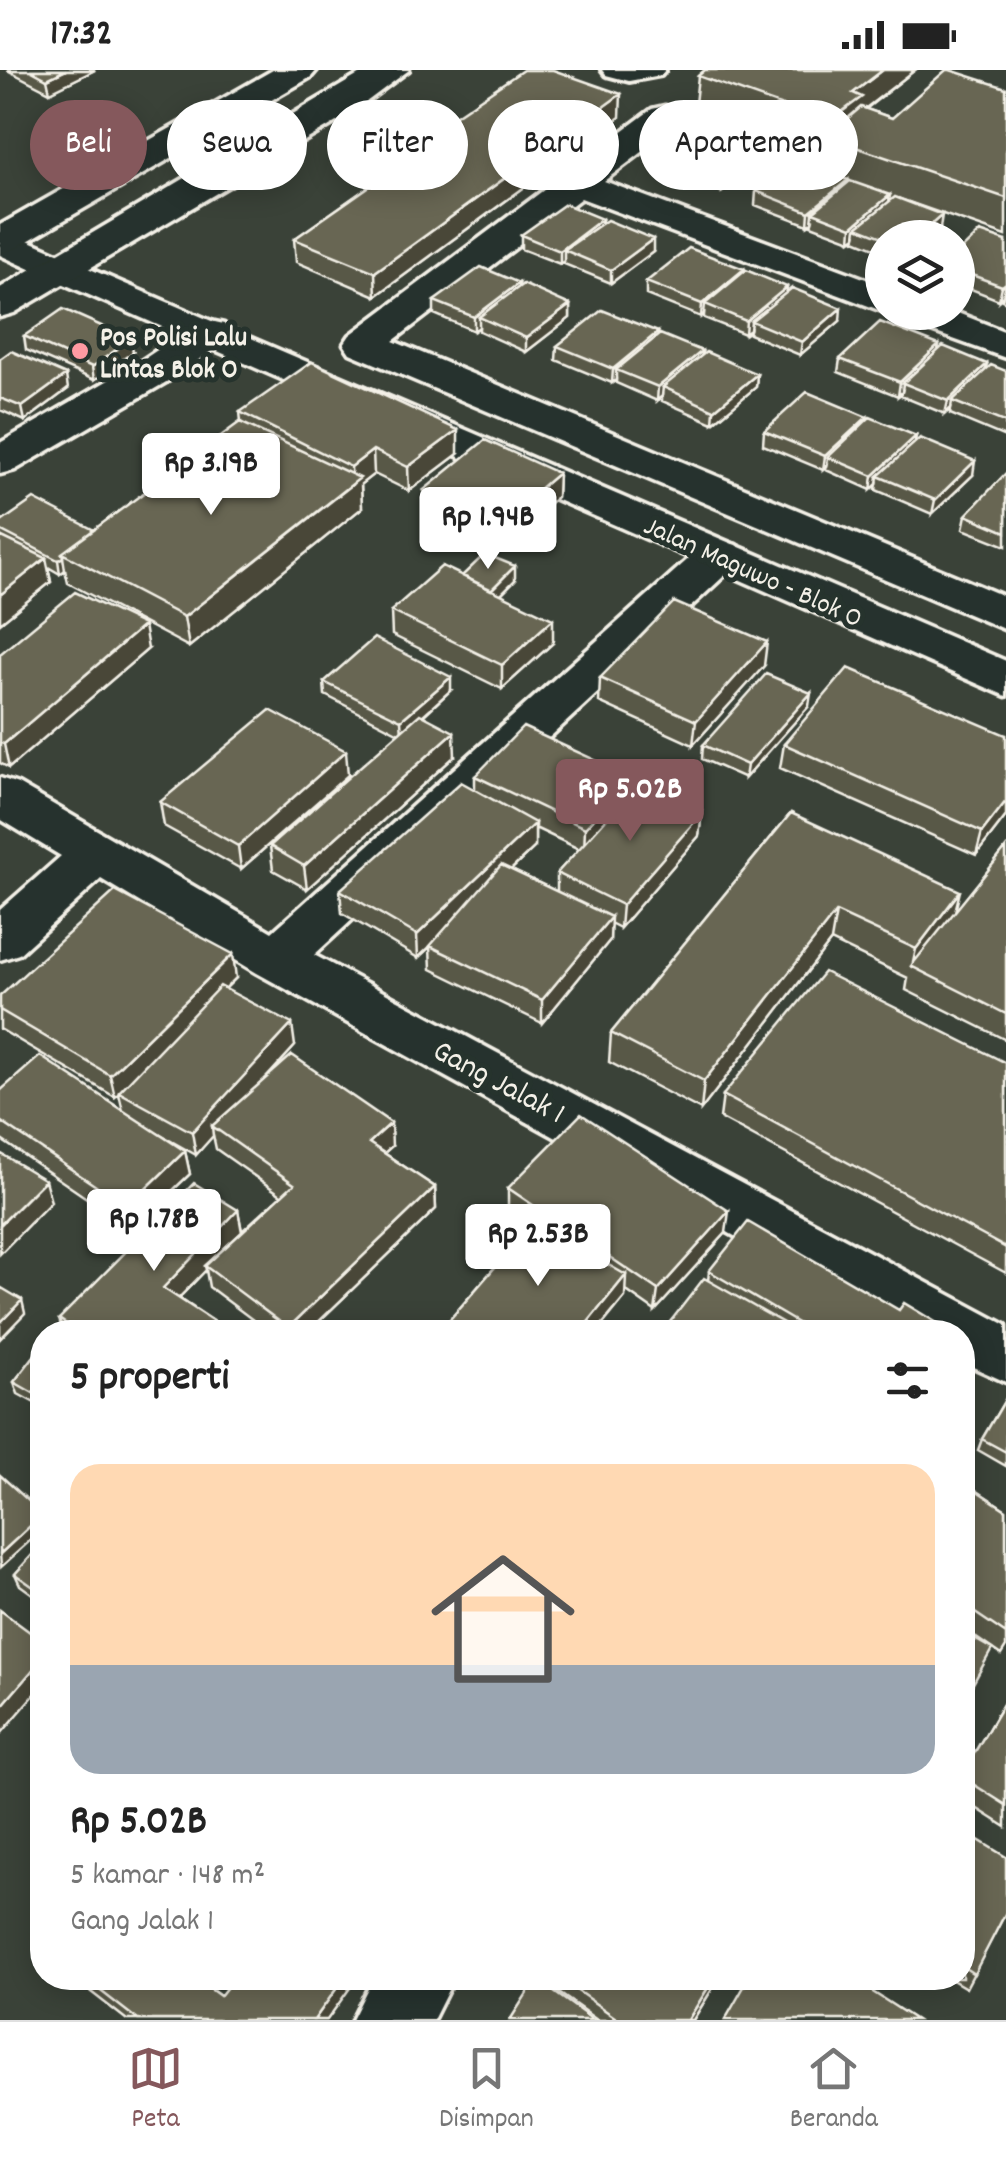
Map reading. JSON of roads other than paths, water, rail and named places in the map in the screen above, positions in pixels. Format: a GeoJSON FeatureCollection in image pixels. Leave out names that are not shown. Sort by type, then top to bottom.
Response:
{"type":"FeatureCollection","features":[{"type":"Feature","properties":{"kind":"main road"},"geometry":{"type":"LineString","coordinates":[[0,240],[299,70]]}},
{"type":"Feature","properties":{"kind":"main road"},"geometry":{"type":"LineString","coordinates":[[0,304],[337,106],[390,70]]}},
{"type":"Feature","properties":{"kind":"main road"},"geometry":{"type":"LineString","coordinates":[[619,152],[639,137]]}},
{"type":"Feature","properties":{"kind":"main road"},"geometry":{"type":"LineString","coordinates":[[569,190],[364,344],[1006,615]]}},
{"type":"Feature","properties":{"kind":"main road"},"geometry":{"type":"LineString","coordinates":[[593,190],[865,293]]}},
{"type":"Feature","properties":{"kind":"main road","name":"Jalan Maguwo - Blok O"},"geometry":{"type":"LineString","coordinates":[[0,240],[1006,680]]}},
{"type":"Feature","properties":{"kind":"main road"},"geometry":{"type":"LineString","coordinates":[[965,330],[1006,346]]}},
{"type":"Feature","properties":{"kind":"main road"},"geometry":{"type":"LineString","coordinates":[[0,461],[153,372],[210,333]]}},
{"type":"Feature","properties":{"kind":"main road"},"geometry":{"type":"LineString","coordinates":[[276,960],[720,556]]}},
{"type":"Feature","properties":{"kind":"main road","name":"Gang Jalak 1"},"geometry":{"type":"LineString","coordinates":[[0,796],[276,960],[941,1320]]}},
{"type":"Feature","properties":{"kind":"main road"},"geometry":{"type":"LineString","coordinates":[[0,940],[96,854]]}},
{"type":"Feature","properties":{"kind":"main road","name":"Gang Jalak 1"},"geometry":{"type":"LineString","coordinates":[[975,1338],[1006,1355]]}},
{"type":"Feature","properties":{"kind":"main road"},"geometry":{"type":"LineString","coordinates":[[389,2020],[409,1990]]}},
{"type":"Feature","properties":{"kind":"lane"},"geometry":{"type":"LineString","coordinates":[[615,70],[652,70]]}},
{"type":"Feature","properties":{"kind":"place","name":"Pos Polisi Lalu Lintas Blok O"},"geometry":{"type":"Point","coordinates":[80,351]}}]}
